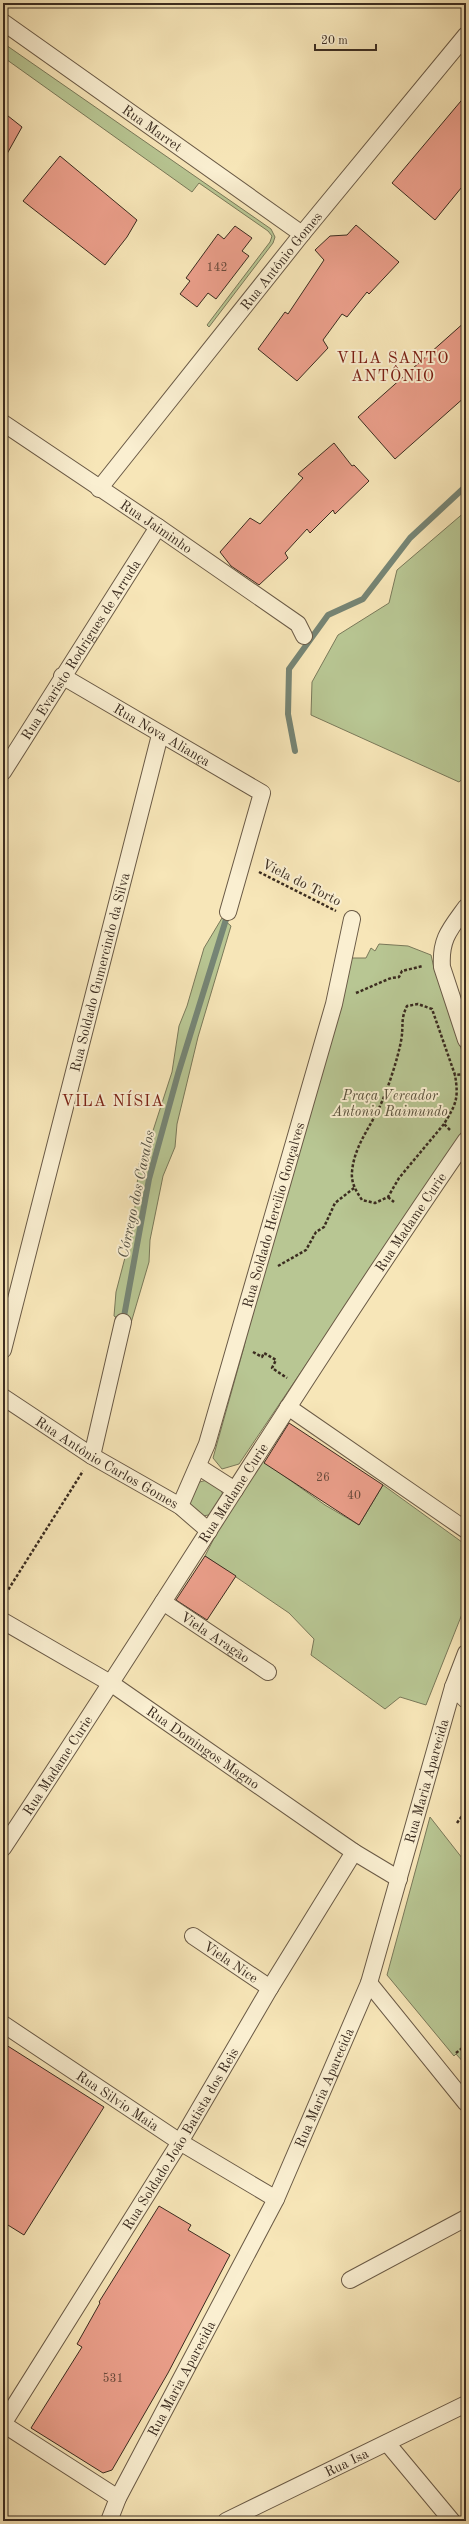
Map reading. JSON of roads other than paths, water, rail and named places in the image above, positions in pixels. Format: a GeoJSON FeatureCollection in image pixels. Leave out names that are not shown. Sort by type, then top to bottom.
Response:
{"type":"FeatureCollection","features":[{"type":"Feature","properties":{"kind":"street","name":"Rua Marret"},"geometry":{"type":"LineString","coordinates":[[3,22],[302,234]]}},
{"type":"Feature","properties":{"kind":"street","name":"Rua Antônio Gomes"},"geometry":{"type":"LineString","coordinates":[[99,489],[302,234],[466,35]]}},
{"type":"Feature","properties":{"kind":"street","name":"Rua Jaiminho"},"geometry":{"type":"LineString","coordinates":[[3,423],[99,489],[158,526],[298,624],[304,636]]}},
{"type":"Feature","properties":{"kind":"street","name":"Rua Evaristo Rodrigues de Arruda"},"geometry":{"type":"LineString","coordinates":[[3,772],[62,676],[158,526]]}},
{"type":"Feature","properties":{"kind":"street","name":"Rua Nova Aliança"},"geometry":{"type":"LineString","coordinates":[[62,676],[160,735],[262,793],[228,912]]}},
{"type":"Feature","properties":{"kind":"street","name":"Rua Soldado Gumercindo da Silva"},"geometry":{"type":"LineString","coordinates":[[3,1350],[160,735]]}},
{"type":"Feature","properties":{"kind":"street"},"geometry":{"type":"LineString","coordinates":[[466,906],[444,940],[442,967],[466,1040]]}},
{"type":"Feature","properties":{"kind":"street","name":"Rua Soldado Hercilio Gonçalves"},"geometry":{"type":"LineString","coordinates":[[180,1506],[199,1467],[334,1004],[352,919]]}},
{"type":"Feature","properties":{"kind":"street","name":"Rua Madame Curie"},"geometry":{"type":"LineString","coordinates":[[3,1848],[112,1684],[208,1531],[392,1247],[460,1137]]}},
{"type":"Feature","properties":{"kind":"street"},"geometry":{"type":"LineString","coordinates":[[92,1456],[123,1322]]}},
{"type":"Feature","properties":{"kind":"street","name":"Rua Antônio Carlos Gomes"},"geometry":{"type":"LineString","coordinates":[[3,1397],[92,1456],[180,1506],[208,1531]]}},
{"type":"Feature","properties":{"kind":"street"},"geometry":{"type":"LineString","coordinates":[[288,1407],[466,1530]]}},
{"type":"Feature","properties":{"kind":"street"},"geometry":{"type":"LineString","coordinates":[[199,1467],[235,1490]]}},
{"type":"Feature","properties":{"kind":"street","name":"Viela Aragão"},"geometry":{"type":"LineString","coordinates":[[163,1602],[268,1672]]}},
{"type":"Feature","properties":{"kind":"street","name":"Rua Domingos Magno"},"geometry":{"type":"LineString","coordinates":[[3,1621],[112,1684],[354,1852],[399,1879]]}},
{"type":"Feature","properties":{"kind":"street","name":"Rua Maria Aparecida"},"geometry":{"type":"LineString","coordinates":[[109,2521],[118,2498],[276,2199],[369,1983],[453,1687],[466,1653]]}},
{"type":"Feature","properties":{"kind":"street"},"geometry":{"type":"LineString","coordinates":[[453,1687],[466,1700]]}},
{"type":"Feature","properties":{"kind":"street","name":"Rua Soldado João Batista dos Reis"},"geometry":{"type":"LineString","coordinates":[[3,2424],[180,2142],[270,1988],[354,1852]]}},
{"type":"Feature","properties":{"kind":"street","name":"Viela Nice"},"geometry":{"type":"LineString","coordinates":[[193,1936],[270,1988]]}},
{"type":"Feature","properties":{"kind":"street"},"geometry":{"type":"LineString","coordinates":[[369,1983],[466,2103]]}},
{"type":"Feature","properties":{"kind":"street","name":"Rua Silvio Maia"},"geometry":{"type":"LineString","coordinates":[[3,2024],[180,2142],[276,2199]]}},
{"type":"Feature","properties":{"kind":"street"},"geometry":{"type":"LineString","coordinates":[[350,2280],[466,2218]]}},
{"type":"Feature","properties":{"kind":"street","name":"Rua Isa"},"geometry":{"type":"LineString","coordinates":[[226,2521],[248,2516],[387,2443],[466,2404]]}},
{"type":"Feature","properties":{"kind":"street"},"geometry":{"type":"LineString","coordinates":[[3,2424],[118,2498]]}},
{"type":"Feature","properties":{"kind":"street"},"geometry":{"type":"LineString","coordinates":[[387,2443],[452,2521]]}},
{"type":"Feature","properties":{"kind":"waterway","name":"Córrego dos Cavalos"},"geometry":{"type":"LineString","coordinates":[[295,751],[288,714],[289,669],[328,615],[363,599],[410,538],[466,486]]}},
{"type":"Feature","properties":{"kind":"waterway","name":"Córrego dos Cavalos"},"geometry":{"type":"LineString","coordinates":[[123,1322],[149,1179],[178,1074],[228,913]]}},
{"type":"Feature","properties":{"kind":"district","name":"VILA SANTO ANTÔNIO"},"geometry":{"type":"Point","coordinates":[393,366]}},
{"type":"Feature","properties":{"kind":"district","name":"VILA NÍSIA"},"geometry":{"type":"Point","coordinates":[113,1100]}},
{"type":"Feature","properties":{"kind":"park label","name":"Praça Vereador Antonio Raimundo"},"geometry":{"type":"Point","coordinates":[390,1104]}}]}
